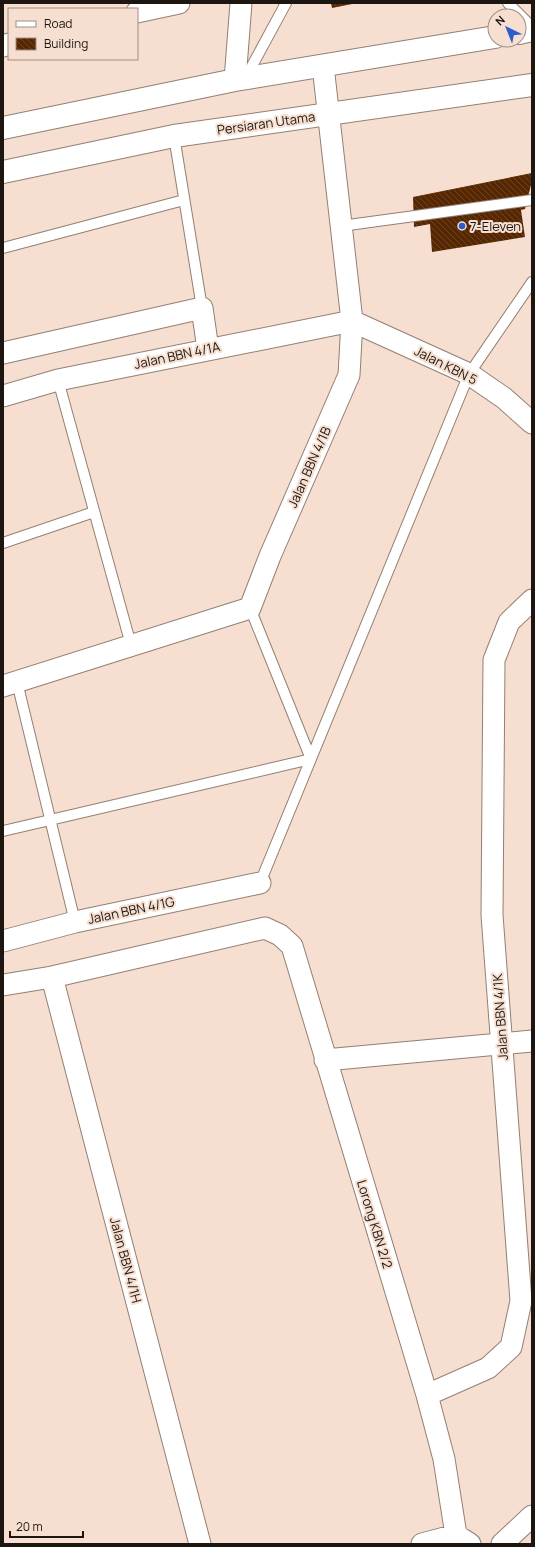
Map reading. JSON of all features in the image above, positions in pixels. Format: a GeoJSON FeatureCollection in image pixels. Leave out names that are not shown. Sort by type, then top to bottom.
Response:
{"type":"FeatureCollection","features":[{"type":"Feature","properties":{"kind":"main road"},"geometry":{"type":"LineString","coordinates":[[3,128],[240,79],[487,38]]}},
{"type":"Feature","properties":{"kind":"main road","name":"Persiaran Utama"},"geometry":{"type":"LineString","coordinates":[[3,172],[174,136],[532,85]]}},
{"type":"Feature","properties":{"kind":"street"},"geometry":{"type":"LineString","coordinates":[[138,12],[179,3]]}},
{"type":"Feature","properties":{"kind":"street"},"geometry":{"type":"LineString","coordinates":[[240,79],[241,3]]}},
{"type":"Feature","properties":{"kind":"street","name":"Jalan BBN 4/1B"},"geometry":{"type":"LineString","coordinates":[[250,608],[270,556],[349,375],[352,320],[323,66]]}},
{"type":"Feature","properties":{"kind":"street"},"geometry":{"type":"LineString","coordinates":[[3,353],[202,308],[208,349]]}},
{"type":"Feature","properties":{"kind":"street","name":"Jalan BBN 4/1A"},"geometry":{"type":"LineString","coordinates":[[3,396],[58,380],[352,320]]}},
{"type":"Feature","properties":{"kind":"street","name":"Jalan KBN 5"},"geometry":{"type":"LineString","coordinates":[[352,320],[469,374],[504,398],[532,423]]}},
{"type":"Feature","properties":{"kind":"street","name":"Jalan BBN 4/1K"},"geometry":{"type":"LineString","coordinates":[[427,1395],[488,1368],[511,1346],[521,1301],[492,915],[494,660],[509,622],[532,600]]}},
{"type":"Feature","properties":{"kind":"street"},"geometry":{"type":"LineString","coordinates":[[10,684],[250,608]]}},
{"type":"Feature","properties":{"kind":"street","name":"Jalan BBN 4/1G"},"geometry":{"type":"LineString","coordinates":[[3,941],[74,922],[260,883]]}},
{"type":"Feature","properties":{"kind":"street","name":"Lorong KBN 2/2"},"geometry":{"type":"LineString","coordinates":[[52,977],[265,928],[280,935],[292,946],[427,1395],[463,1540]]}},
{"type":"Feature","properties":{"kind":"street"},"geometry":{"type":"LineString","coordinates":[[3,985],[52,977]]}},
{"type":"Feature","properties":{"kind":"street","name":"Jalan BBN 4/1H"},"geometry":{"type":"LineString","coordinates":[[52,977],[200,1544]]}},
{"type":"Feature","properties":{"kind":"street"},"geometry":{"type":"LineString","coordinates":[[326,1060],[532,1041]]}},
{"type":"Feature","properties":{"kind":"street"},"geometry":{"type":"LineString","coordinates":[[502,1544],[532,1516]]}},
{"type":"Feature","properties":{"kind":"street"},"geometry":{"type":"LineString","coordinates":[[422,1544],[463,1540]]}},
{"type":"Feature","properties":{"kind":"lane"},"geometry":{"type":"LineString","coordinates":[[240,79],[286,3]]}},
{"type":"Feature","properties":{"kind":"lane"},"geometry":{"type":"LineString","coordinates":[[508,3],[532,26]]}},
{"type":"Feature","properties":{"kind":"lane"},"geometry":{"type":"LineString","coordinates":[[174,136],[202,308]]}},
{"type":"Feature","properties":{"kind":"lane"},"geometry":{"type":"LineString","coordinates":[[3,248],[184,200]]}},
{"type":"Feature","properties":{"kind":"lane"},"geometry":{"type":"LineString","coordinates":[[341,226],[532,200]]}},
{"type":"Feature","properties":{"kind":"lane"},"geometry":{"type":"LineString","coordinates":[[260,883],[469,374],[532,282]]}},
{"type":"Feature","properties":{"kind":"lane"},"geometry":{"type":"LineString","coordinates":[[58,380],[131,646]]}},
{"type":"Feature","properties":{"kind":"lane"},"geometry":{"type":"LineString","coordinates":[[3,543],[94,512]]}},
{"type":"Feature","properties":{"kind":"lane"},"geometry":{"type":"LineString","coordinates":[[250,608],[311,759]]}},
{"type":"Feature","properties":{"kind":"lane"},"geometry":{"type":"LineString","coordinates":[[10,684],[50,820],[74,922]]}},
{"type":"Feature","properties":{"kind":"lane"},"geometry":{"type":"LineString","coordinates":[[3,832],[311,759]]}},
{"type":"Feature","properties":{"kind":"building"},"geometry":{"type":"Polygon","coordinates":[[[331,3],[352,3],[352,4],[332,8],[331,3]]]}},
{"type":"Feature","properties":{"kind":"building"},"geometry":{"type":"Polygon","coordinates":[[[532,173],[532,181],[525,209],[521,210],[525,237],[432,252],[430,224],[414,227],[413,197],[532,173]]]}},
{"type":"Feature","properties":{"kind":"place","name":"7-Eleven"},"geometry":{"type":"Point","coordinates":[462,226]}}]}
